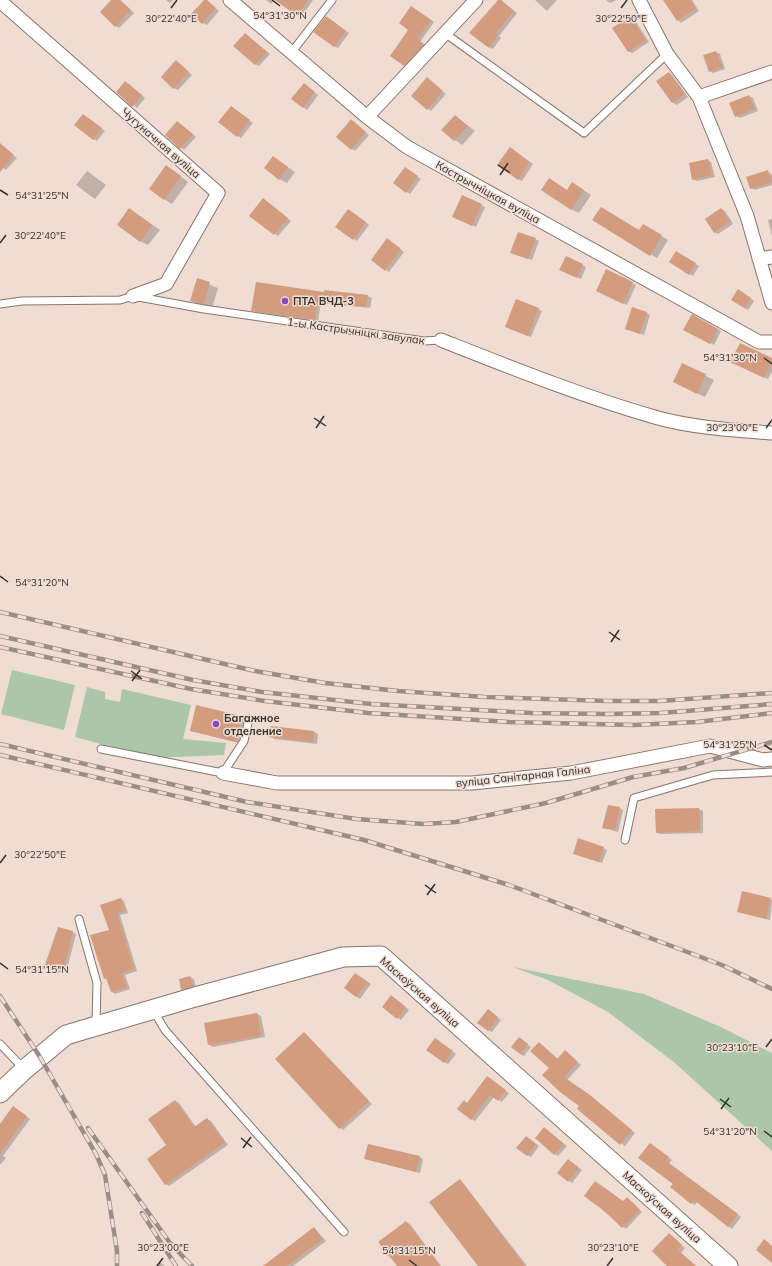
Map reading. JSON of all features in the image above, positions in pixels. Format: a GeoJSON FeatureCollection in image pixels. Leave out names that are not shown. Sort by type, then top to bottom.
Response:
{"type":"FeatureCollection","features":[{"type":"Feature","properties":{"kind":"street","name":"Кастрычніцкая вуліца"},"geometry":{"type":"LineString","coordinates":[[230,0],[367,118],[407,147],[759,342],[772,342]]}},
{"type":"Feature","properties":{"kind":"street"},"geometry":{"type":"LineString","coordinates":[[367,118],[476,0]]}},
{"type":"Feature","properties":{"kind":"street"},"geometry":{"type":"LineString","coordinates":[[639,0],[667,54],[699,98],[747,216],[772,302]]}},
{"type":"Feature","properties":{"kind":"street","name":"Чугуначная вуліца"},"geometry":{"type":"LineString","coordinates":[[0,1],[218,193],[166,284],[133,296]]}},
{"type":"Feature","properties":{"kind":"street"},"geometry":{"type":"LineString","coordinates":[[699,98],[772,72]]}},
{"type":"Feature","properties":{"kind":"street"},"geometry":{"type":"LineString","coordinates":[[759,259],[772,257]]}},
{"type":"Feature","properties":{"kind":"street","name":"1-ы Кастрычніцкі завулак"},"geometry":{"type":"LineString","coordinates":[[441,340],[535,377],[658,418],[718,429],[772,433]]}},
{"type":"Feature","properties":{"kind":"street","name":"вуліца Санітарная Галіна"},"geometry":{"type":"LineString","coordinates":[[223,773],[277,783],[472,783],[571,773],[710,746],[763,760],[772,759]]}},
{"type":"Feature","properties":{"kind":"street","name":"Маскоўская вуліца"},"geometry":{"type":"LineString","coordinates":[[0,1093],[24,1070],[66,1035],[344,957],[381,956],[728,1266]]}},
{"type":"Feature","properties":{"kind":"lane"},"geometry":{"type":"LineString","coordinates":[[291,53],[332,0]]}},
{"type":"Feature","properties":{"kind":"lane"},"geometry":{"type":"LineString","coordinates":[[446,34],[584,133],[667,54]]}},
{"type":"Feature","properties":{"kind":"lane","name":"1-ы Кастрычніцкі завулак"},"geometry":{"type":"LineString","coordinates":[[0,304],[22,301],[120,300],[133,296],[204,309],[416,340],[441,340]]}},
{"type":"Feature","properties":{"kind":"lane"},"geometry":{"type":"LineString","coordinates":[[101,750],[223,773],[244,741],[249,719]]}},
{"type":"Feature","properties":{"kind":"lane"},"geometry":{"type":"LineString","coordinates":[[624,840],[634,798],[713,775],[772,772]]}},
{"type":"Feature","properties":{"kind":"lane"},"geometry":{"type":"LineString","coordinates":[[79,919],[97,983],[96,1026]]}},
{"type":"Feature","properties":{"kind":"lane"},"geometry":{"type":"LineString","coordinates":[[153,1010],[165,1030],[344,1232]]}},
{"type":"Feature","properties":{"kind":"lane"},"geometry":{"type":"LineString","coordinates":[[0,1044],[24,1070]]}},
{"type":"Feature","properties":{"kind":"green space"},"geometry":{"type":"Polygon","coordinates":[[[12,670],[75,685],[64,730],[1,714],[12,670]]]}},
{"type":"Feature","properties":{"kind":"green space"},"geometry":{"type":"Polygon","coordinates":[[[87,687],[105,692],[105,699],[120,702],[122,689],[191,705],[183,739],[226,743],[224,755],[152,758],[75,737],[87,687]]]}},
{"type":"Feature","properties":{"kind":"green space"},"geometry":{"type":"Polygon","coordinates":[[[513,967],[644,994],[723,1028],[772,1053],[772,1151],[675,1063],[608,1012],[548,980],[513,967]]]}},
{"type":"Feature","properties":{"kind":"building"},"geometry":{"type":"Polygon","coordinates":[[[111,0],[120,0],[131,10],[115,27],[100,12],[111,0]]]}},
{"type":"Feature","properties":{"kind":"building"},"geometry":{"type":"Polygon","coordinates":[[[204,0],[207,0],[216,8],[202,24],[191,14],[204,0]]]}},
{"type":"Feature","properties":{"kind":"building"},"geometry":{"type":"Polygon","coordinates":[[[275,0],[308,0],[297,16],[275,0]]]}},
{"type":"Feature","properties":{"kind":"building"},"geometry":{"type":"Polygon","coordinates":[[[498,0],[501,0],[514,11],[496,33],[498,35],[489,48],[469,33],[498,0]]]}},
{"type":"Feature","properties":{"kind":"building"},"geometry":{"type":"Polygon","coordinates":[[[663,0],[691,0],[696,9],[677,21],[663,0]]]}},
{"type":"Feature","properties":{"kind":"building"},"geometry":{"type":"Polygon","coordinates":[[[411,6],[431,20],[417,39],[424,44],[404,66],[390,56],[408,30],[399,23],[411,6]]]}},
{"type":"Feature","properties":{"kind":"building"},"geometry":{"type":"Polygon","coordinates":[[[326,16],[346,31],[334,47],[313,32],[326,16]]]}},
{"type":"Feature","properties":{"kind":"building"},"geometry":{"type":"Polygon","coordinates":[[[630,16],[646,40],[628,52],[612,28],[630,16]]]}},
{"type":"Feature","properties":{"kind":"building"},"geometry":{"type":"Polygon","coordinates":[[[245,33],[267,52],[255,65],[233,46],[245,33]]]}},
{"type":"Feature","properties":{"kind":"building"},"geometry":{"type":"Polygon","coordinates":[[[716,51],[722,67],[709,72],[703,55],[716,51]]]}},
{"type":"Feature","properties":{"kind":"building"},"geometry":{"type":"Polygon","coordinates":[[[176,60],[189,72],[173,89],[161,77],[176,60]]]}},
{"type":"Feature","properties":{"kind":"building"},"geometry":{"type":"Polygon","coordinates":[[[669,72],[685,94],[672,103],[656,81],[669,72]]]}},
{"type":"Feature","properties":{"kind":"building"},"geometry":{"type":"Polygon","coordinates":[[[427,77],[443,91],[427,110],[411,96],[427,77]]]}},
{"type":"Feature","properties":{"kind":"building"},"geometry":{"type":"Polygon","coordinates":[[[125,81],[142,95],[132,107],[116,92],[125,81]]]}},
{"type":"Feature","properties":{"kind":"building"},"geometry":{"type":"Polygon","coordinates":[[[304,83],[315,92],[303,108],[291,99],[304,83]]]}},
{"type":"Feature","properties":{"kind":"building"},"geometry":{"type":"Polygon","coordinates":[[[749,95],[755,109],[735,117],[729,103],[749,95]]]}},
{"type":"Feature","properties":{"kind":"building"},"geometry":{"type":"Polygon","coordinates":[[[231,106],[250,120],[237,137],[218,122],[231,106]]]}},
{"type":"Feature","properties":{"kind":"building"},"geometry":{"type":"Polygon","coordinates":[[[83,114],[102,128],[93,140],[74,125],[83,114]]]}},
{"type":"Feature","properties":{"kind":"building"},"geometry":{"type":"Polygon","coordinates":[[[455,115],[468,126],[454,141],[441,130],[455,115]]]}},
{"type":"Feature","properties":{"kind":"building"},"geometry":{"type":"Polygon","coordinates":[[[351,119],[366,132],[351,150],[336,137],[351,119]]]}},
{"type":"Feature","properties":{"kind":"building"},"geometry":{"type":"Polygon","coordinates":[[[177,121],[193,134],[180,149],[165,135],[177,121]]]}},
{"type":"Feature","properties":{"kind":"building"},"geometry":{"type":"Polygon","coordinates":[[[0,143],[14,155],[0,172],[0,143]]]}},
{"type":"Feature","properties":{"kind":"building"},"geometry":{"type":"Polygon","coordinates":[[[510,147],[530,162],[518,180],[497,165],[510,147]]]}},
{"type":"Feature","properties":{"kind":"building"},"geometry":{"type":"Polygon","coordinates":[[[273,156],[288,167],[279,180],[264,168],[273,156]]]}},
{"type":"Feature","properties":{"kind":"building"},"geometry":{"type":"Polygon","coordinates":[[[708,159],[712,175],[692,180],[689,163],[708,159]]]}},
{"type":"Feature","properties":{"kind":"building"},"geometry":{"type":"Polygon","coordinates":[[[166,165],[181,176],[164,200],[149,189],[166,165]]]}},
{"type":"Feature","properties":{"kind":"building"},"geometry":{"type":"Polygon","coordinates":[[[405,167],[418,176],[406,193],[393,183],[405,167]]]}},
{"type":"Feature","properties":{"kind":"building"},"geometry":{"type":"Polygon","coordinates":[[[768,170],[772,182],[750,189],[746,177],[768,170]]]}},
{"type":"Feature","properties":{"kind":"building"},"geometry":{"type":"Polygon","coordinates":[[[549,178],[567,190],[572,182],[584,190],[571,210],[541,190],[549,178]]]}},
{"type":"Feature","properties":{"kind":"building"},"geometry":{"type":"Polygon","coordinates":[[[462,195],[482,204],[472,226],[452,217],[462,195]]]}},
{"type":"Feature","properties":{"kind":"building"},"geometry":{"type":"Polygon","coordinates":[[[263,198],[288,218],[274,235],[249,216],[263,198]]]}},
{"type":"Feature","properties":{"kind":"building"},"geometry":{"type":"Polygon","coordinates":[[[601,207],[639,230],[643,224],[662,235],[650,256],[592,220],[601,207]]]}},
{"type":"Feature","properties":{"kind":"building"},"geometry":{"type":"Polygon","coordinates":[[[129,208],[152,225],[140,242],[117,225],[129,208]]]}},
{"type":"Feature","properties":{"kind":"building"},"geometry":{"type":"Polygon","coordinates":[[[721,208],[730,221],[714,233],[705,219],[721,208]]]}},
{"type":"Feature","properties":{"kind":"building"},"geometry":{"type":"Polygon","coordinates":[[[348,209],[366,222],[353,240],[335,227],[348,209]]]}},
{"type":"Feature","properties":{"kind":"building"},"geometry":{"type":"Polygon","coordinates":[[[518,232],[536,238],[528,259],[510,253],[518,232]]]}},
{"type":"Feature","properties":{"kind":"building"},"geometry":{"type":"Polygon","coordinates":[[[387,238],[401,249],[385,271],[371,260],[387,238]]]}},
{"type":"Feature","properties":{"kind":"building"},"geometry":{"type":"Polygon","coordinates":[[[676,251],[696,263],[689,275],[669,262],[676,251]]]}},
{"type":"Feature","properties":{"kind":"building"},"geometry":{"type":"Polygon","coordinates":[[[566,256],[583,264],[577,278],[559,270],[566,256]]]}},
{"type":"Feature","properties":{"kind":"building"},"geometry":{"type":"Polygon","coordinates":[[[606,269],[633,282],[623,304],[596,291],[606,269]]]}},
{"type":"Feature","properties":{"kind":"building"},"geometry":{"type":"Polygon","coordinates":[[[197,278],[210,282],[204,304],[190,301],[197,278]]]}},
{"type":"Feature","properties":{"kind":"building","name":"ПТА ВЧД-3"},"geometry":{"type":"Polygon","coordinates":[[[256,282],[324,292],[324,290],[368,295],[366,307],[317,302],[315,320],[251,311],[256,282]]]}},
{"type":"Feature","properties":{"kind":"building"},"geometry":{"type":"Polygon","coordinates":[[[738,289],[751,298],[744,308],[731,300],[738,289]]]}},
{"type":"Feature","properties":{"kind":"building"},"geometry":{"type":"Polygon","coordinates":[[[516,299],[539,308],[528,336],[505,327],[516,299]]]}},
{"type":"Feature","properties":{"kind":"building"},"geometry":{"type":"Polygon","coordinates":[[[632,307],[647,312],[640,334],[625,329],[632,307]]]}},
{"type":"Feature","properties":{"kind":"building"},"geometry":{"type":"Polygon","coordinates":[[[692,314],[718,329],[710,344],[683,330],[692,314]]]}},
{"type":"Feature","properties":{"kind":"building"},"geometry":{"type":"Polygon","coordinates":[[[740,343],[772,358],[772,362],[764,378],[730,362],[740,343]]]}},
{"type":"Feature","properties":{"kind":"building"},"geometry":{"type":"Polygon","coordinates":[[[682,363],[706,374],[697,394],[673,382],[682,363]]]}},
{"type":"Feature","properties":{"kind":"building","name":"Багажное отделение"},"geometry":{"type":"Polygon","coordinates":[[[196,705],[242,716],[236,742],[190,731],[196,705]]]}},
{"type":"Feature","properties":{"kind":"building"},"geometry":{"type":"Polygon","coordinates":[[[271,726],[314,731],[313,742],[269,737],[271,726]]]}},
{"type":"Feature","properties":{"kind":"building"},"geometry":{"type":"Polygon","coordinates":[[[608,805],[620,807],[615,830],[602,828],[608,805]]]}},
{"type":"Feature","properties":{"kind":"building"},"geometry":{"type":"Polygon","coordinates":[[[699,808],[700,831],[656,833],[655,809],[699,808]]]}},
{"type":"Feature","properties":{"kind":"building"},"geometry":{"type":"Polygon","coordinates":[[[578,838],[604,847],[599,862],[573,854],[578,838]]]}},
{"type":"Feature","properties":{"kind":"building"},"geometry":{"type":"Polygon","coordinates":[[[742,891],[771,898],[766,919],[737,912],[742,891]]]}},
{"type":"Feature","properties":{"kind":"building"},"geometry":{"type":"Polygon","coordinates":[[[121,898],[125,911],[117,913],[134,969],[122,973],[127,988],[111,992],[106,978],[104,979],[90,935],[109,930],[100,905],[121,898]]]}},
{"type":"Feature","properties":{"kind":"building"},"geometry":{"type":"Polygon","coordinates":[[[58,927],[73,931],[64,968],[54,971],[45,965],[58,927]]]}},
{"type":"Feature","properties":{"kind":"building"},"geometry":{"type":"Polygon","coordinates":[[[355,973],[368,982],[356,997],[344,988],[355,973]]]}},
{"type":"Feature","properties":{"kind":"building"},"geometry":{"type":"Polygon","coordinates":[[[190,976],[193,986],[181,990],[179,979],[190,976]]]}},
{"type":"Feature","properties":{"kind":"building"},"geometry":{"type":"Polygon","coordinates":[[[391,995],[406,1007],[397,1019],[382,1007],[391,995]]]}},
{"type":"Feature","properties":{"kind":"building"},"geometry":{"type":"Polygon","coordinates":[[[488,1009],[498,1017],[488,1031],[477,1023],[488,1009]]]}},
{"type":"Feature","properties":{"kind":"building"},"geometry":{"type":"Polygon","coordinates":[[[257,1013],[261,1036],[208,1045],[204,1023],[257,1013]]]}},
{"type":"Feature","properties":{"kind":"building"},"geometry":{"type":"Polygon","coordinates":[[[304,1032],[369,1101],[339,1129],[275,1059],[304,1032]]]}},
{"type":"Feature","properties":{"kind":"building"},"geometry":{"type":"Polygon","coordinates":[[[519,1037],[528,1044],[520,1054],[511,1047],[519,1037]]]}},
{"type":"Feature","properties":{"kind":"building"},"geometry":{"type":"Polygon","coordinates":[[[435,1038],[453,1051],[444,1063],[426,1050],[435,1038]]]}},
{"type":"Feature","properties":{"kind":"building"},"geometry":{"type":"Polygon","coordinates":[[[539,1042],[557,1059],[565,1050],[578,1062],[564,1077],[590,1095],[632,1130],[620,1145],[577,1109],[579,1106],[560,1092],[542,1075],[549,1068],[530,1051],[539,1042]]]}},
{"type":"Feature","properties":{"kind":"building"},"geometry":{"type":"Polygon","coordinates":[[[487,1076],[506,1090],[498,1101],[490,1095],[471,1120],[457,1109],[464,1100],[467,1103],[487,1076]]]}},
{"type":"Feature","properties":{"kind":"building"},"geometry":{"type":"Polygon","coordinates":[[[175,1100],[194,1127],[207,1118],[225,1143],[165,1185],[147,1159],[166,1145],[148,1119],[175,1100]]]}},
{"type":"Feature","properties":{"kind":"building"},"geometry":{"type":"Polygon","coordinates":[[[13,1106],[27,1116],[0,1154],[0,1124],[13,1106]]]}},
{"type":"Feature","properties":{"kind":"building"},"geometry":{"type":"Polygon","coordinates":[[[544,1127],[564,1144],[554,1155],[535,1138],[544,1127]]]}},
{"type":"Feature","properties":{"kind":"building"},"geometry":{"type":"Polygon","coordinates":[[[526,1136],[536,1144],[527,1156],[516,1148],[526,1136]]]}},
{"type":"Feature","properties":{"kind":"building"},"geometry":{"type":"Polygon","coordinates":[[[650,1143],[669,1157],[666,1161],[738,1214],[728,1227],[694,1200],[691,1204],[670,1187],[673,1184],[638,1158],[650,1143]]]}},
{"type":"Feature","properties":{"kind":"building"},"geometry":{"type":"Polygon","coordinates":[[[368,1144],[420,1156],[416,1172],[364,1159],[368,1144]]]}},
{"type":"Feature","properties":{"kind":"building"},"geometry":{"type":"Polygon","coordinates":[[[568,1159],[579,1168],[568,1182],[557,1173],[568,1159]]]}},
{"type":"Feature","properties":{"kind":"building"},"geometry":{"type":"Polygon","coordinates":[[[460,1179],[525,1266],[478,1266],[429,1202],[460,1179]]]}},
{"type":"Feature","properties":{"kind":"building"},"geometry":{"type":"Polygon","coordinates":[[[595,1181],[623,1201],[627,1197],[640,1210],[622,1228],[597,1204],[596,1205],[584,1196],[595,1181]]]}},
{"type":"Feature","properties":{"kind":"building"},"geometry":{"type":"Polygon","coordinates":[[[406,1221],[440,1266],[397,1266],[378,1242],[406,1221]]]}},
{"type":"Feature","properties":{"kind":"building"},"geometry":{"type":"Polygon","coordinates":[[[314,1227],[323,1239],[287,1266],[263,1266],[314,1227]]]}},
{"type":"Feature","properties":{"kind":"building"},"geometry":{"type":"Polygon","coordinates":[[[669,1233],[682,1245],[678,1250],[696,1266],[667,1266],[652,1251],[669,1233]]]}},
{"type":"Feature","properties":{"kind":"building"},"geometry":{"type":"Polygon","coordinates":[[[764,1239],[772,1246],[772,1263],[756,1250],[764,1239]]]}},
{"type":"Feature","properties":{"kind":"railway"},"geometry":{"type":"LineString","coordinates":[[0,612],[255,671],[325,683],[398,691],[485,697],[608,701],[660,701],[772,693]]}},
{"type":"Feature","properties":{"kind":"railway"},"geometry":{"type":"LineString","coordinates":[[0,636],[193,680],[262,692],[371,704],[532,713],[607,714],[661,713],[772,704]]}},
{"type":"Feature","properties":{"kind":"railway"},"geometry":{"type":"LineString","coordinates":[[0,647],[191,689],[265,701],[368,713],[509,722],[634,725],[697,722],[772,713]]}},
{"type":"Feature","properties":{"kind":"railway"},"geometry":{"type":"LineString","coordinates":[[0,744],[247,802],[356,819],[423,824],[456,822],[546,803],[633,777],[684,768],[772,742]]}},
{"type":"Feature","properties":{"kind":"railway"},"geometry":{"type":"LineString","coordinates":[[0,755],[364,840],[509,885],[722,965],[772,989]]}},
{"type":"Feature","properties":{"kind":"railway"},"geometry":{"type":"LineString","coordinates":[[0,996],[40,1057],[96,1154],[105,1175],[117,1251],[117,1266]]}},
{"type":"Feature","properties":{"kind":"railway"},"geometry":{"type":"LineString","coordinates":[[88,1128],[170,1243],[192,1266]]}},
{"type":"Feature","properties":{"kind":"railway"},"geometry":{"type":"LineString","coordinates":[[142,1213],[176,1266]]}},
{"type":"Feature","properties":{"kind":"place","name":"ПТА ВЧД-3"},"geometry":{"type":"Point","coordinates":[285,301]}},
{"type":"Feature","properties":{"kind":"place","name":"Багажное отделение"},"geometry":{"type":"Point","coordinates":[216,724]}}]}
